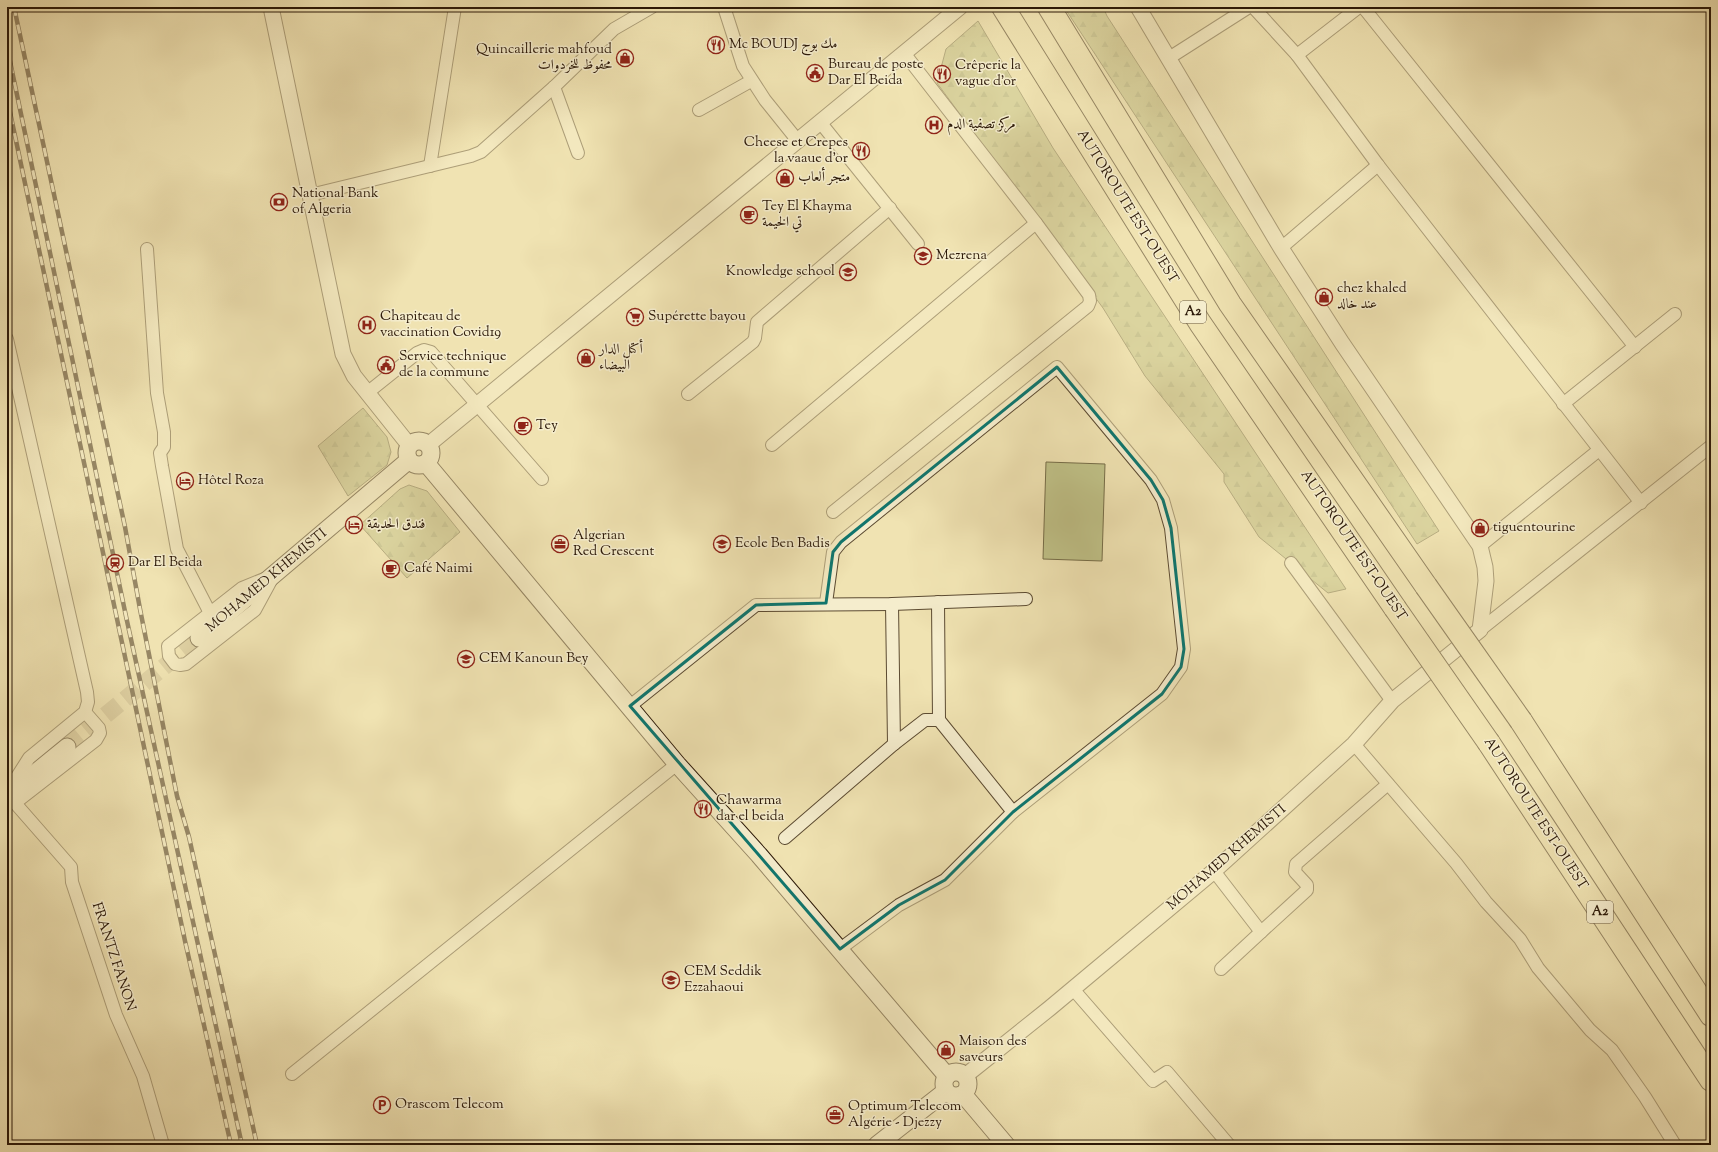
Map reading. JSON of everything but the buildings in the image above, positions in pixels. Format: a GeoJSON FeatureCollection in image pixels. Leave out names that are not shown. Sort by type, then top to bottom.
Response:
{"type":"FeatureCollection","features":[{"type":"Feature","properties":{"kind":"highway","name":"AUTOROUTE EST-OUEST"},"geometry":{"type":"LineString","coordinates":[[1003,7],[1200,324],[1489,743],[1711,1080]]}},
{"type":"Feature","properties":{"kind":"highway","name":"A2"},"geometry":{"type":"LineString","coordinates":[[1048,7],[1230,304],[1520,721],[1680,965],[1711,1015]]}},
{"type":"Feature","properties":{"kind":"highway"},"geometry":{"type":"LineString","coordinates":[[1680,965],[1711,999]]}},
{"type":"Feature","properties":{"kind":"main road"},"geometry":{"type":"LineString","coordinates":[[416,441],[420,441],[428,445],[431,452],[430,457],[426,463],[418,466],[409,453],[416,441]]}},
{"type":"Feature","properties":{"kind":"main road","name":"MOHAMED KHEMISTI"},"geometry":{"type":"LineString","coordinates":[[199,638],[274,576],[409,453]]}},
{"type":"Feature","properties":{"kind":"main road"},"geometry":{"type":"LineString","coordinates":[[426,463],[677,764],[760,855],[840,949],[947,1083],[956,1096],[963,1094],[967,1088],[968,1084],[965,1076],[956,1072],[947,1083],[877,1145]]}},
{"type":"Feature","properties":{"kind":"main road"},"geometry":{"type":"LineString","coordinates":[[9,791],[67,747]]}},
{"type":"Feature","properties":{"kind":"main road"},"geometry":{"type":"LineString","coordinates":[[963,1094],[1006,1145]]}},
{"type":"Feature","properties":{"kind":"street"},"geometry":{"type":"LineString","coordinates":[[271,7],[343,354],[354,376],[409,453]]}},
{"type":"Feature","properties":{"kind":"street"},"geometry":{"type":"LineString","coordinates":[[430,166],[455,7]]}},
{"type":"Feature","properties":{"kind":"street"},"geometry":{"type":"LineString","coordinates":[[310,195],[471,156],[482,152],[554,87],[614,29],[652,7]]}},
{"type":"Feature","properties":{"kind":"street"},"geometry":{"type":"LineString","coordinates":[[724,7],[743,66],[751,81],[798,140]]}},
{"type":"Feature","properties":{"kind":"street"},"geometry":{"type":"LineString","coordinates":[[1138,7],[1281,248],[1347,350],[1480,546],[1485,567],[1486,581],[1480,630]]}},
{"type":"Feature","properties":{"kind":"street"},"geometry":{"type":"LineString","coordinates":[[1169,58],[1249,7]]}},
{"type":"Feature","properties":{"kind":"street"},"geometry":{"type":"LineString","coordinates":[[1253,7],[1297,55],[1378,165],[1563,404],[1642,503]]}},
{"type":"Feature","properties":{"kind":"street"},"geometry":{"type":"LineString","coordinates":[[1297,55],[1359,7]]}},
{"type":"Feature","properties":{"kind":"street"},"geometry":{"type":"LineString","coordinates":[[1363,7],[1635,347]]}},
{"type":"Feature","properties":{"kind":"street"},"geometry":{"type":"LineString","coordinates":[[428,445],[904,53],[951,10]]}},
{"type":"Feature","properties":{"kind":"street"},"geometry":{"type":"LineString","coordinates":[[833,512],[1088,306],[1090,301],[1089,295],[1036,223],[904,53]]}},
{"type":"Feature","properties":{"kind":"street"},"geometry":{"type":"LineString","coordinates":[[699,110],[751,81]]}},
{"type":"Feature","properties":{"kind":"street"},"geometry":{"type":"LineString","coordinates":[[554,87],[578,152]]}},
{"type":"Feature","properties":{"kind":"street"},"geometry":{"type":"LineString","coordinates":[[820,122],[918,244]]}},
{"type":"Feature","properties":{"kind":"street"},"geometry":{"type":"LineString","coordinates":[[1281,248],[1378,165]]}},
{"type":"Feature","properties":{"kind":"street"},"geometry":{"type":"LineString","coordinates":[[688,394],[753,342],[757,322],[890,208]]}},
{"type":"Feature","properties":{"kind":"street"},"geometry":{"type":"LineString","coordinates":[[772,445],[1036,223]]}},
{"type":"Feature","properties":{"kind":"street"},"geometry":{"type":"LineString","coordinates":[[147,249],[158,393],[164,432],[164,447],[160,453],[162,466],[177,549],[210,613]]}},
{"type":"Feature","properties":{"kind":"street"},"geometry":{"type":"LineString","coordinates":[[1563,404],[1675,314]]}},
{"type":"Feature","properties":{"kind":"street"},"geometry":{"type":"LineString","coordinates":[[7,339],[87,692],[88,702],[85,712],[29,758],[9,791]]}},
{"type":"Feature","properties":{"kind":"street"},"geometry":{"type":"LineString","coordinates":[[367,393],[417,353],[424,350],[431,352],[542,479]]}},
{"type":"Feature","properties":{"kind":"street"},"geometry":{"type":"LineString","coordinates":[[826,603],[833,552],[841,542],[1057,367],[1151,480],[1163,500],[1171,528],[1184,649],[1181,667],[1162,694],[1013,812],[945,880],[899,905],[840,949]]}},
{"type":"Feature","properties":{"kind":"street"},"geometry":{"type":"LineString","coordinates":[[1480,630],[1642,503],[1711,446]]}},
{"type":"Feature","properties":{"kind":"street"},"geometry":{"type":"LineString","coordinates":[[1480,546],[1599,450]]}},
{"type":"Feature","properties":{"kind":"street"},"geometry":{"type":"LineString","coordinates":[[1291,563],[1392,701]]}},
{"type":"Feature","properties":{"kind":"street"},"geometry":{"type":"LineString","coordinates":[[274,576],[255,610],[186,664],[175,664],[168,656],[168,646],[242,588],[274,576]]}},
{"type":"Feature","properties":{"kind":"street"},"geometry":{"type":"LineString","coordinates":[[630,706],[756,605],[826,603],[892,604],[1026,599]]}},
{"type":"Feature","properties":{"kind":"street"},"geometry":{"type":"LineString","coordinates":[[938,602],[939,720],[1013,812]]}},
{"type":"Feature","properties":{"kind":"street"},"geometry":{"type":"LineString","coordinates":[[892,604],[894,744]]}},
{"type":"Feature","properties":{"kind":"street","name":"MOHAMED KHEMISTI"},"geometry":{"type":"LineString","coordinates":[[965,1076],[1074,989],[1214,871],[1354,744],[1392,701],[1480,630]]}},
{"type":"Feature","properties":{"kind":"street"},"geometry":{"type":"LineString","coordinates":[[9,791],[96,740],[100,733],[99,728],[85,712]]}},
{"type":"Feature","properties":{"kind":"street"},"geometry":{"type":"LineString","coordinates":[[785,838],[894,744],[925,720],[939,720]]}},
{"type":"Feature","properties":{"kind":"street"},"geometry":{"type":"LineString","coordinates":[[1354,744],[1456,863],[1486,902],[1520,939],[1538,968],[1590,1030],[1612,1050],[1646,1097],[1675,1145]]}},
{"type":"Feature","properties":{"kind":"street"},"geometry":{"type":"LineString","coordinates":[[292,1074],[677,764]]}},
{"type":"Feature","properties":{"kind":"street"},"geometry":{"type":"LineString","coordinates":[[1221,969],[1307,890],[1306,886],[1295,872],[1294,867],[1296,864],[1388,784]]}},
{"type":"Feature","properties":{"kind":"street","name":"FRANTZ FANON"},"geometry":{"type":"LineString","coordinates":[[9,791],[71,867],[72,882],[116,1015],[143,1076],[163,1145]]}},
{"type":"Feature","properties":{"kind":"street"},"geometry":{"type":"LineString","coordinates":[[1214,871],[1262,932]]}},
{"type":"Feature","properties":{"kind":"street"},"geometry":{"type":"LineString","coordinates":[[1074,989],[1153,1081],[1167,1072],[1229,1145]]}},
{"type":"Feature","properties":{"kind":"highlighted area"},"geometry":{"type":"Polygon","coordinates":[[[1057,367],[1151,480],[1163,500],[1171,528],[1184,649],[1181,667],[1162,694],[1013,812],[945,880],[899,905],[840,949],[630,706],[756,605],[826,603],[833,552],[841,542],[1057,367]]]}},
{"type":"Feature","properties":{"kind":"green space"},"geometry":{"type":"Polygon","coordinates":[[[1064,7],[1103,7],[1107,16],[1439,531],[1417,544],[1064,7]]]}},
{"type":"Feature","properties":{"kind":"green space"},"geometry":{"type":"Polygon","coordinates":[[[978,21],[1053,148],[1346,589],[1328,593],[1259,537],[1224,482],[1224,474],[1145,376],[1103,308],[937,83],[946,49],[978,21]]]}},
{"type":"Feature","properties":{"kind":"green space"},"geometry":{"type":"Polygon","coordinates":[[[363,408],[387,437],[391,452],[387,465],[348,496],[318,446],[363,408]]]}},
{"type":"Feature","properties":{"kind":"green space"},"geometry":{"type":"Polygon","coordinates":[[[1046,462],[1105,464],[1102,561],[1043,559],[1046,462]]]}},
{"type":"Feature","properties":{"kind":"green space"},"geometry":{"type":"Polygon","coordinates":[[[409,485],[427,491],[460,532],[407,578],[360,525],[400,489],[409,485]]]}},
{"type":"Feature","properties":{"kind":"tunnel"},"geometry":{"type":"LineString","coordinates":[[67,747],[199,638]]}},
{"type":"Feature","properties":{"kind":"railway"},"geometry":{"type":"LineString","coordinates":[[14,7],[125,527],[177,796],[189,837],[257,1145]]}},
{"type":"Feature","properties":{"kind":"railway"},"geometry":{"type":"LineString","coordinates":[[7,47],[127,621],[242,1145]]}},
{"type":"Feature","properties":{"kind":"railway"},"geometry":{"type":"LineString","coordinates":[[7,98],[185,941],[231,1145]]}},
{"type":"Feature","properties":{"kind":"place","name":"Mc BOUDJ مك بوج"},"geometry":{"type":"Point","coordinates":[716,45]}},
{"type":"Feature","properties":{"kind":"place","name":"Quincaillerie mahfoud محفوظ للخردوات"},"geometry":{"type":"Point","coordinates":[625,58]}},
{"type":"Feature","properties":{"kind":"place","name":"Bureau de poste Dar El Beida"},"geometry":{"type":"Point","coordinates":[815,73]}},
{"type":"Feature","properties":{"kind":"place","name":"Crêperie la vague d'or"},"geometry":{"type":"Point","coordinates":[942,74]}},
{"type":"Feature","properties":{"kind":"place","name":"مركز تصفية الدم"},"geometry":{"type":"Point","coordinates":[934,125]}},
{"type":"Feature","properties":{"kind":"place","name":"Cheese et Crepes la vaaue d'or"},"geometry":{"type":"Point","coordinates":[861,151]}},
{"type":"Feature","properties":{"kind":"place","name":"متجر ألعاب"},"geometry":{"type":"Point","coordinates":[785,178]}},
{"type":"Feature","properties":{"kind":"place","name":"National Bank of Algeria"},"geometry":{"type":"Point","coordinates":[279,202]}},
{"type":"Feature","properties":{"kind":"place","name":"Tey El Khayma تي الخيمة"},"geometry":{"type":"Point","coordinates":[749,215]}},
{"type":"Feature","properties":{"kind":"place","name":"Mezrena"},"geometry":{"type":"Point","coordinates":[923,256]}},
{"type":"Feature","properties":{"kind":"place","name":"Knowledge school"},"geometry":{"type":"Point","coordinates":[848,272]}},
{"type":"Feature","properties":{"kind":"place","name":"chez khaled عند خالد"},"geometry":{"type":"Point","coordinates":[1324,297]}},
{"type":"Feature","properties":{"kind":"place","name":"Supérette bayou"},"geometry":{"type":"Point","coordinates":[635,317]}},
{"type":"Feature","properties":{"kind":"place","name":"Chapiteau de vaccination Covid19"},"geometry":{"type":"Point","coordinates":[367,325]}},
{"type":"Feature","properties":{"kind":"place","name":"أكتل الدار البيضاء"},"geometry":{"type":"Point","coordinates":[586,358]}},
{"type":"Feature","properties":{"kind":"place","name":"Service technique de la commune"},"geometry":{"type":"Point","coordinates":[386,365]}},
{"type":"Feature","properties":{"kind":"place","name":"Tey"},"geometry":{"type":"Point","coordinates":[523,426]}},
{"type":"Feature","properties":{"kind":"place","name":"Hôtel Roza"},"geometry":{"type":"Point","coordinates":[185,481]}},
{"type":"Feature","properties":{"kind":"place","name":"فندق الحديقة"},"geometry":{"type":"Point","coordinates":[354,525]}},
{"type":"Feature","properties":{"kind":"place","name":"tiguentourine"},"geometry":{"type":"Point","coordinates":[1480,528]}},
{"type":"Feature","properties":{"kind":"place","name":"Algerian Red Crescent"},"geometry":{"type":"Point","coordinates":[560,544]}},
{"type":"Feature","properties":{"kind":"place","name":"Ecole Ben Badis"},"geometry":{"type":"Point","coordinates":[722,544]}},
{"type":"Feature","properties":{"kind":"place","name":"Dar El Beida"},"geometry":{"type":"Point","coordinates":[115,563]}},
{"type":"Feature","properties":{"kind":"place","name":"Café Naimi"},"geometry":{"type":"Point","coordinates":[391,569]}},
{"type":"Feature","properties":{"kind":"place","name":"CEM Kanoun Bey"},"geometry":{"type":"Point","coordinates":[466,659]}},
{"type":"Feature","properties":{"kind":"place","name":"Chawarma dar el beida"},"geometry":{"type":"Point","coordinates":[703,809]}},
{"type":"Feature","properties":{"kind":"place","name":"CEM Seddik Ezzahaoui"},"geometry":{"type":"Point","coordinates":[671,980]}},
{"type":"Feature","properties":{"kind":"place","name":"Maison des saveurs"},"geometry":{"type":"Point","coordinates":[946,1050]}},
{"type":"Feature","properties":{"kind":"place","name":"Orascom Telecom"},"geometry":{"type":"Point","coordinates":[382,1105]}},
{"type":"Feature","properties":{"kind":"place","name":"Optimum Telecom Algérie - Djezzy"},"geometry":{"type":"Point","coordinates":[835,1115]}}]}
